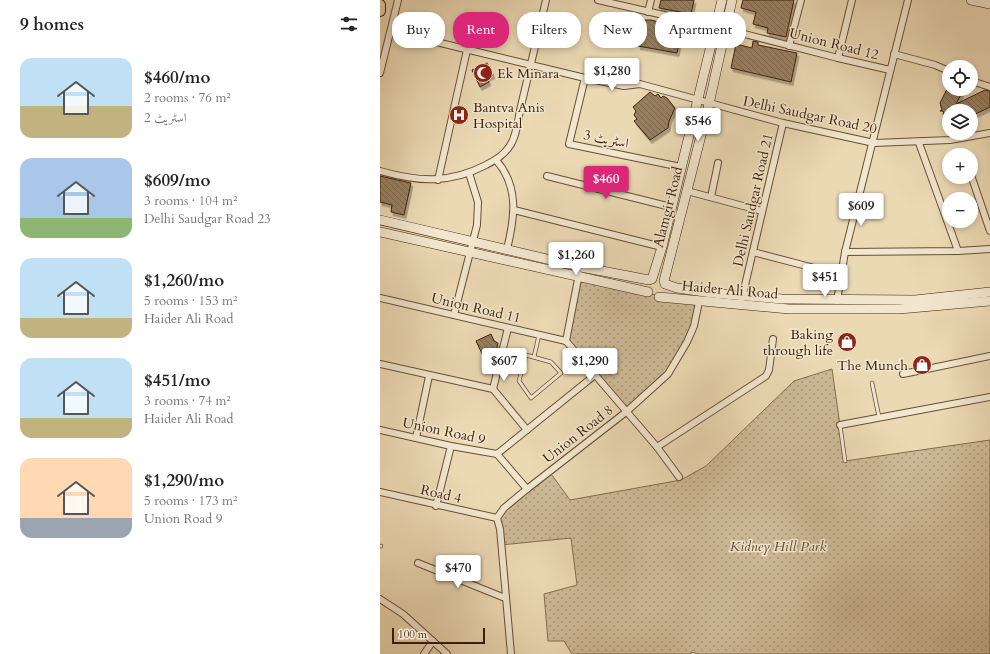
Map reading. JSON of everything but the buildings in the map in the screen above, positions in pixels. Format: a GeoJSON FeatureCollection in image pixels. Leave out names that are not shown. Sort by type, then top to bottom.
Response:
{"type":"FeatureCollection","features":[{"type":"Feature","properties":{"kind":"main road","name":"Alamgir Road"},"geometry":{"type":"LineString","coordinates":[[719,12],[722,0]]}},
{"type":"Feature","properties":{"kind":"main road","name":"Alamgir Road"},"geometry":{"type":"LineString","coordinates":[[730,12],[732,0]]}},
{"type":"Feature","properties":{"kind":"main road"},"geometry":{"type":"LineString","coordinates":[[971,0],[990,4]]}},
{"type":"Feature","properties":{"kind":"main road"},"geometry":{"type":"LineString","coordinates":[[380,6],[380,11]]}},
{"type":"Feature","properties":{"kind":"main road","name":"Alamgir Road"},"geometry":{"type":"LineString","coordinates":[[651,280],[662,247],[711,48]]}},
{"type":"Feature","properties":{"kind":"main road","name":"Alamgir Road"},"geometry":{"type":"LineString","coordinates":[[664,283],[722,48]]}},
{"type":"Feature","properties":{"kind":"main road"},"geometry":{"type":"LineString","coordinates":[[380,220],[581,267],[651,280],[658,278],[664,283],[665,292],[659,297],[652,296],[648,292],[471,251],[380,232]]}},
{"type":"Feature","properties":{"kind":"main road"},"geometry":{"type":"LineString","coordinates":[[648,292],[647,286],[651,280]]}},
{"type":"Feature","properties":{"kind":"main road","name":"Haider Ali Road"},"geometry":{"type":"LineString","coordinates":[[664,283],[677,288],[789,309],[915,300],[990,292]]}},
{"type":"Feature","properties":{"kind":"main road","name":"Haider Ali Road"},"geometry":{"type":"LineString","coordinates":[[659,297],[699,302],[741,301]]}},
{"type":"Feature","properties":{"kind":"main road","name":"Haider Ali Road"},"geometry":{"type":"LineString","coordinates":[[837,305],[899,309],[990,301]]}},
{"type":"Feature","properties":{"kind":"street"},"geometry":{"type":"LineString","coordinates":[[380,73],[398,0]]}},
{"type":"Feature","properties":{"kind":"street"},"geometry":{"type":"LineString","coordinates":[[380,171],[399,176],[429,180],[451,179],[469,173],[496,160],[511,145],[546,0]]}},
{"type":"Feature","properties":{"kind":"street"},"geometry":{"type":"LineString","coordinates":[[600,0],[655,14]]}},
{"type":"Feature","properties":{"kind":"street"},"geometry":{"type":"LineString","coordinates":[[648,12],[651,0]]}},
{"type":"Feature","properties":{"kind":"street"},"geometry":{"type":"LineString","coordinates":[[789,46],[801,0]]}},
{"type":"Feature","properties":{"kind":"street"},"geometry":{"type":"LineString","coordinates":[[838,58],[852,0]]}},
{"type":"Feature","properties":{"kind":"street"},"geometry":{"type":"LineString","coordinates":[[837,305],[845,252],[874,143],[890,70],[908,0]]}},
{"type":"Feature","properties":{"kind":"street","name":"Delhi Saudgar Road 20"},"geometry":{"type":"LineString","coordinates":[[391,31],[585,78],[624,86],[640,84],[783,123],[874,143],[919,143],[950,140],[990,133]]}},
{"type":"Feature","properties":{"kind":"street","name":"Union Road 12"},"geometry":{"type":"LineString","coordinates":[[746,34],[890,70]]}},
{"type":"Feature","properties":{"kind":"street"},"geometry":{"type":"LineString","coordinates":[[438,180],[467,50]]}},
{"type":"Feature","properties":{"kind":"street"},"geometry":{"type":"LineString","coordinates":[[894,54],[942,69]]}},
{"type":"Feature","properties":{"kind":"street","name":"اسٹریٹ 3"},"geometry":{"type":"LineString","coordinates":[[585,78],[569,144],[681,167]]}},
{"type":"Feature","properties":{"kind":"street"},"geometry":{"type":"LineString","coordinates":[[978,83],[990,87]]}},
{"type":"Feature","properties":{"kind":"street","name":"Delhi Saudgar Road 21"},"geometry":{"type":"LineString","coordinates":[[741,301],[783,123]]}},
{"type":"Feature","properties":{"kind":"street"},"geometry":{"type":"LineString","coordinates":[[919,143],[958,251]]}},
{"type":"Feature","properties":{"kind":"street"},"geometry":{"type":"LineString","coordinates":[[496,160],[505,170],[508,178],[514,210],[507,249]]}},
{"type":"Feature","properties":{"kind":"street"},"geometry":{"type":"LineString","coordinates":[[711,197],[718,163]]}},
{"type":"Feature","properties":{"kind":"street"},"geometry":{"type":"LineString","coordinates":[[454,315],[475,241],[478,202],[469,173]]}},
{"type":"Feature","properties":{"kind":"street"},"geometry":{"type":"LineString","coordinates":[[546,176],[671,208]]}},
{"type":"Feature","properties":{"kind":"street"},"geometry":{"type":"LineString","coordinates":[[974,184],[990,231]]}},
{"type":"Feature","properties":{"kind":"street"},"geometry":{"type":"LineString","coordinates":[[687,191],[762,211]]}},
{"type":"Feature","properties":{"kind":"street"},"geometry":{"type":"LineString","coordinates":[[514,210],[662,247]]}},
{"type":"Feature","properties":{"kind":"street"},"geometry":{"type":"LineString","coordinates":[[845,252],[958,251],[990,249]]}},
{"type":"Feature","properties":{"kind":"street"},"geometry":{"type":"LineString","coordinates":[[752,252],[841,274]]}},
{"type":"Feature","properties":{"kind":"street"},"geometry":{"type":"LineString","coordinates":[[581,267],[566,341],[657,447],[679,477]]}},
{"type":"Feature","properties":{"kind":"street","name":"Union Road 11"},"geometry":{"type":"LineString","coordinates":[[380,298],[566,341]]}},
{"type":"Feature","properties":{"kind":"street","name":"Union Road 8"},"geometry":{"type":"LineString","coordinates":[[497,518],[504,508],[626,412],[668,374],[687,342],[694,326],[699,302]]}},
{"type":"Feature","properties":{"kind":"street"},"geometry":{"type":"LineString","coordinates":[[493,389],[508,328]]}},
{"type":"Feature","properties":{"kind":"street"},"geometry":{"type":"LineString","coordinates":[[657,447],[766,376],[769,370],[773,339]]}},
{"type":"Feature","properties":{"kind":"street"},"geometry":{"type":"LineString","coordinates":[[903,374],[990,356]]}},
{"type":"Feature","properties":{"kind":"street"},"geometry":{"type":"LineString","coordinates":[[380,364],[493,389],[527,430]]}},
{"type":"Feature","properties":{"kind":"street","name":"Union Road 9"},"geometry":{"type":"LineString","coordinates":[[380,430],[451,446],[497,454],[595,375]]}},
{"type":"Feature","properties":{"kind":"street"},"geometry":{"type":"LineString","coordinates":[[416,438],[429,376]]}},
{"type":"Feature","properties":{"kind":"street"},"geometry":{"type":"LineString","coordinates":[[840,425],[990,398]]}},
{"type":"Feature","properties":{"kind":"street"},"geometry":{"type":"LineString","coordinates":[[436,506],[451,446]]}},
{"type":"Feature","properties":{"kind":"street"},"geometry":{"type":"LineString","coordinates":[[497,454],[527,489]]}},
{"type":"Feature","properties":{"kind":"street","name":"Road 4"},"geometry":{"type":"LineString","coordinates":[[380,492],[436,506],[497,518]]}},
{"type":"Feature","properties":{"kind":"street"},"geometry":{"type":"LineString","coordinates":[[497,518],[500,529],[511,654]]}},
{"type":"Feature","properties":{"kind":"street"},"geometry":{"type":"LineString","coordinates":[[418,563],[505,598]]}},
{"type":"Feature","properties":{"kind":"street"},"geometry":{"type":"LineString","coordinates":[[380,599],[403,614],[447,654]]}},
{"type":"Feature","properties":{"kind":"street"},"geometry":{"type":"LineString","coordinates":[[424,654],[433,641]]}},
{"type":"Feature","properties":{"kind":"lane"},"geometry":{"type":"LineString","coordinates":[[534,357],[539,335]]}},
{"type":"Feature","properties":{"kind":"lane"},"geometry":{"type":"LineString","coordinates":[[526,355],[534,357],[551,362],[561,373],[531,398],[519,381],[526,355]]}},
{"type":"Feature","properties":{"kind":"lane"},"geometry":{"type":"LineString","coordinates":[[872,383],[879,417]]}},
{"type":"Feature","properties":{"kind":"lane"},"geometry":{"type":"LineString","coordinates":[[840,425],[845,461]]}},
{"type":"Feature","properties":{"kind":"green space"},"geometry":{"type":"Polygon","coordinates":[[[578,277],[673,299],[699,302],[694,326],[668,374],[626,412],[566,341],[578,277]]]}},
{"type":"Feature","properties":{"kind":"green space","name":"Kidney Hill Park"},"geometry":{"type":"Polygon","coordinates":[[[832,369],[845,461],[990,440],[990,654],[698,654],[691,652],[691,654],[572,654],[564,641],[548,641],[544,594],[577,585],[571,538],[501,545],[497,518],[506,506],[549,471],[570,500],[681,480],[706,466],[794,381],[832,369]]]}},
{"type":"Feature","properties":{"kind":"place","name":"Ek Minara"},"geometry":{"type":"Point","coordinates":[483,73]}},
{"type":"Feature","properties":{"kind":"place","name":"Bantva Anis Hospital"},"geometry":{"type":"Point","coordinates":[459,115]}},
{"type":"Feature","properties":{"kind":"place","name":"Baking through life"},"geometry":{"type":"Point","coordinates":[847,342]}},
{"type":"Feature","properties":{"kind":"place","name":"The Munch"},"geometry":{"type":"Point","coordinates":[922,365]}}]}
